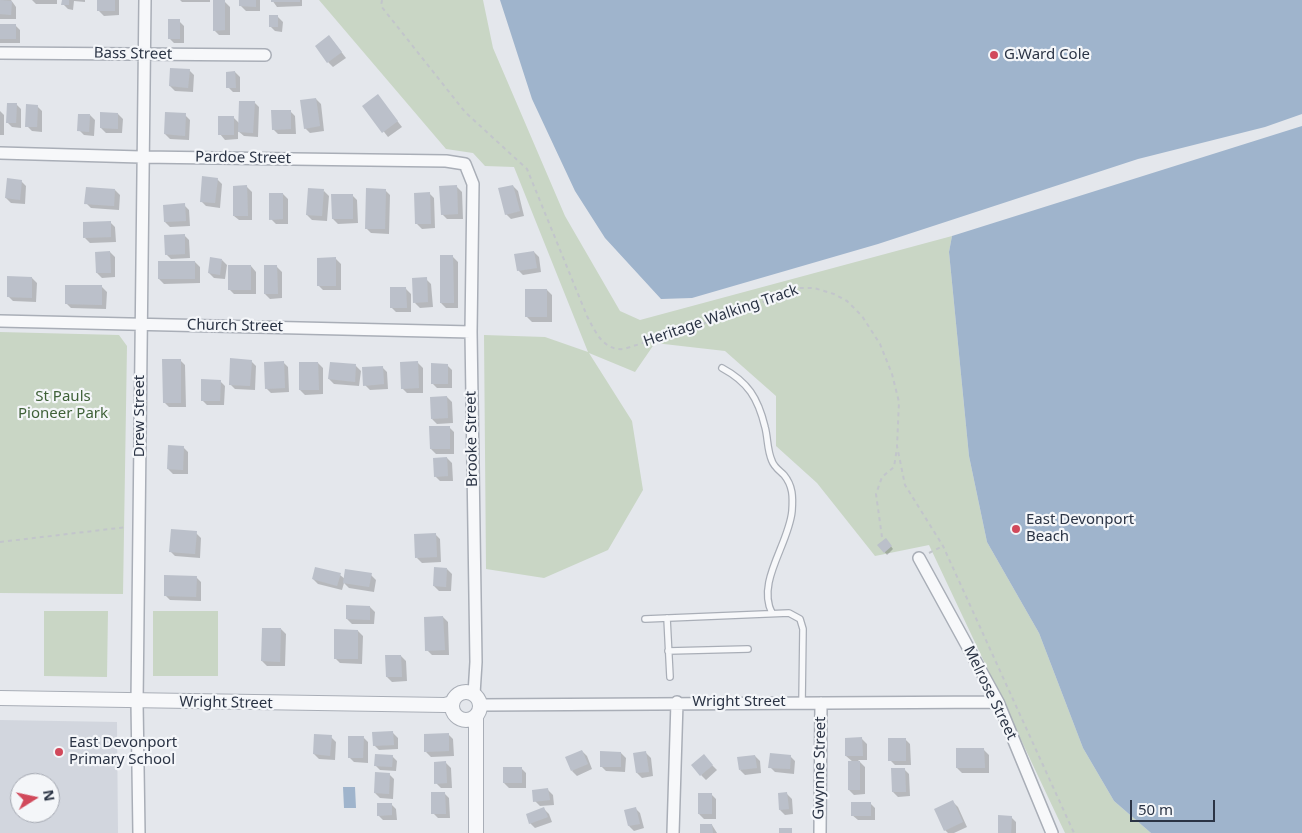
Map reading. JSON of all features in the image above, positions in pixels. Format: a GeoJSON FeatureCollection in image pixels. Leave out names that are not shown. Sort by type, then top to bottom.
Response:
{"type":"FeatureCollection","features":[{"type":"Feature","properties":{"kind":"street","name":"Drew Street"},"geometry":{"type":"LineString","coordinates":[[138,833],[137,702],[140,525],[141,157],[145,0]]}},
{"type":"Feature","properties":{"kind":"street","name":"Bass Street"},"geometry":{"type":"LineString","coordinates":[[0,52],[265,55]]}},
{"type":"Feature","properties":{"kind":"street","name":"Pardoe Street"},"geometry":{"type":"LineString","coordinates":[[0,153],[446,161],[466,164],[472,184]]}},
{"type":"Feature","properties":{"kind":"street","name":"Brooke Street"},"geometry":{"type":"LineString","coordinates":[[472,184],[471,332],[477,705],[476,833]]}},
{"type":"Feature","properties":{"kind":"street","name":"Church Street"},"geometry":{"type":"LineString","coordinates":[[0,321],[471,332]]}},
{"type":"Feature","properties":{"kind":"street","name":"Melrose Street"},"geometry":{"type":"LineString","coordinates":[[920,558],[998,702],[1052,833]]}},
{"type":"Feature","properties":{"kind":"street"},"geometry":{"type":"LineString","coordinates":[[461,692],[477,705],[468,720],[459,718],[453,712],[452,703],[461,692]]}},
{"type":"Feature","properties":{"kind":"street","name":"Wright Street"},"geometry":{"type":"LineString","coordinates":[[0,698],[137,702],[445,705],[452,703]]}},
{"type":"Feature","properties":{"kind":"street","name":"Wright Street"},"geometry":{"type":"LineString","coordinates":[[477,705],[677,702],[998,702]]}},
{"type":"Feature","properties":{"kind":"street"},"geometry":{"type":"LineString","coordinates":[[673,833],[677,702]]}},
{"type":"Feature","properties":{"kind":"street","name":"Gwynne Street"},"geometry":{"type":"LineString","coordinates":[[820,833],[821,703]]}},
{"type":"Feature","properties":{"kind":"lane"},"geometry":{"type":"LineString","coordinates":[[722,368],[747,385],[765,426],[772,463],[785,476],[793,490],[790,524],[766,589],[768,604],[772,613]]}},
{"type":"Feature","properties":{"kind":"lane"},"geometry":{"type":"LineString","coordinates":[[645,619],[789,613],[800,619],[804,629],[802,703]]}},
{"type":"Feature","properties":{"kind":"lane"},"geometry":{"type":"LineString","coordinates":[[667,618],[670,677]]}},
{"type":"Feature","properties":{"kind":"lane"},"geometry":{"type":"LineString","coordinates":[[668,651],[748,649]]}},
{"type":"Feature","properties":{"kind":"path","name":"Heritage Walking Track"},"geometry":{"type":"LineString","coordinates":[[382,0],[381,6],[465,112],[527,169],[587,316],[597,335],[606,345],[616,350],[624,349],[749,309],[767,299],[798,288],[814,288],[834,294],[847,301],[862,316],[880,344],[892,374],[899,402],[897,446],[905,485],[943,546],[1074,833]]}},
{"type":"Feature","properties":{"kind":"path"},"geometry":{"type":"LineString","coordinates":[[882,537],[876,494],[882,478],[894,467],[897,446]]}},
{"type":"Feature","properties":{"kind":"path"},"geometry":{"type":"LineString","coordinates":[[0,542],[140,525]]}},
{"type":"Feature","properties":{"kind":"path"},"geometry":{"type":"LineString","coordinates":[[920,558],[943,546]]}},
{"type":"Feature","properties":{"kind":"shaded area","name":"East Devonport Primary School"},"geometry":{"type":"Polygon","coordinates":[[[0,720],[117,722],[118,833],[0,833],[0,720]]]}},
{"type":"Feature","properties":{"kind":"green space"},"geometry":{"type":"Polygon","coordinates":[[[319,0],[483,0],[493,48],[565,216],[620,311],[640,320],[952,236],[949,252],[969,456],[987,542],[1039,633],[1083,748],[1114,801],[1151,833],[1065,833],[929,545],[875,556],[817,483],[776,446],[776,396],[725,351],[655,343],[635,372],[589,353],[632,421],[643,490],[608,550],[544,578],[486,569],[484,335],[545,337],[588,352],[514,167],[485,166],[473,153],[446,149],[319,0]]]}},
{"type":"Feature","properties":{"kind":"green space","name":"St Pauls Pioneer Park"},"geometry":{"type":"Polygon","coordinates":[[[0,332],[119,335],[127,346],[123,594],[0,593],[0,332]]]}},
{"type":"Feature","properties":{"kind":"green space"},"geometry":{"type":"Polygon","coordinates":[[[44,611],[108,611],[107,677],[44,676],[44,611]]]}},
{"type":"Feature","properties":{"kind":"green space"},"geometry":{"type":"Polygon","coordinates":[[[153,611],[218,611],[218,676],[153,676],[153,611]]]}},
{"type":"Feature","properties":{"kind":"water"},"geometry":{"type":"Polygon","coordinates":[[[500,0],[1302,0],[1302,114],[1265,127],[1138,159],[878,244],[692,298],[661,299],[605,238],[575,191],[532,99],[500,0]]]}},
{"type":"Feature","properties":{"kind":"water"},"geometry":{"type":"Polygon","coordinates":[[[1302,126],[1302,833],[1151,833],[1114,801],[1083,748],[1039,633],[987,542],[969,456],[949,252],[952,236],[1302,126]]]}},
{"type":"Feature","properties":{"kind":"water"},"geometry":{"type":"Polygon","coordinates":[[[343,787],[355,787],[356,808],[344,808],[343,787]]]}},
{"type":"Feature","properties":{"kind":"building"},"geometry":{"type":"Polygon","coordinates":[[[0,0],[12,1],[11,15],[0,14],[0,0]]]}},
{"type":"Feature","properties":{"kind":"building"},"geometry":{"type":"Polygon","coordinates":[[[62,0],[69,0],[69,5],[61,5],[62,0]]]}},
{"type":"Feature","properties":{"kind":"building"},"geometry":{"type":"Polygon","coordinates":[[[97,0],[115,0],[115,11],[97,11],[97,0]]]}},
{"type":"Feature","properties":{"kind":"building"},"geometry":{"type":"Polygon","coordinates":[[[213,0],[225,0],[225,30],[213,31],[213,0]]]}},
{"type":"Feature","properties":{"kind":"building"},"geometry":{"type":"Polygon","coordinates":[[[239,0],[256,0],[256,7],[239,6],[239,0]]]}},
{"type":"Feature","properties":{"kind":"building"},"geometry":{"type":"Polygon","coordinates":[[[271,0],[300,0],[300,2],[271,2],[271,0]]]}},
{"type":"Feature","properties":{"kind":"building"},"geometry":{"type":"Polygon","coordinates":[[[269,15],[278,15],[278,27],[269,27],[269,15]]]}},
{"type":"Feature","properties":{"kind":"building"},"geometry":{"type":"Polygon","coordinates":[[[168,19],[180,19],[180,39],[168,39],[168,19]]]}},
{"type":"Feature","properties":{"kind":"building"},"geometry":{"type":"Polygon","coordinates":[[[0,24],[16,24],[16,39],[0,39],[0,24]]]}},
{"type":"Feature","properties":{"kind":"building"},"geometry":{"type":"Polygon","coordinates":[[[329,35],[342,52],[327,63],[315,46],[329,35]]]}},
{"type":"Feature","properties":{"kind":"building"},"geometry":{"type":"Polygon","coordinates":[[[170,68],[190,69],[188,88],[169,86],[170,68]]]}},
{"type":"Feature","properties":{"kind":"building"},"geometry":{"type":"Polygon","coordinates":[[[235,71],[236,88],[226,88],[226,72],[235,71]]]}},
{"type":"Feature","properties":{"kind":"building"},"geometry":{"type":"Polygon","coordinates":[[[378,94],[398,121],[382,133],[362,106],[378,94]]]}},
{"type":"Feature","properties":{"kind":"building"},"geometry":{"type":"Polygon","coordinates":[[[316,98],[320,126],[304,129],[300,100],[316,98]]]}},
{"type":"Feature","properties":{"kind":"building"},"geometry":{"type":"Polygon","coordinates":[[[239,101],[255,101],[253,133],[238,132],[239,101]]]}},
{"type":"Feature","properties":{"kind":"building"},"geometry":{"type":"Polygon","coordinates":[[[7,103],[17,103],[16,123],[6,123],[7,103]]]}},
{"type":"Feature","properties":{"kind":"building"},"geometry":{"type":"Polygon","coordinates":[[[26,104],[38,105],[37,127],[25,127],[26,104]]]}},
{"type":"Feature","properties":{"kind":"building"},"geometry":{"type":"Polygon","coordinates":[[[271,110],[291,110],[291,129],[272,130],[271,110]]]}},
{"type":"Feature","properties":{"kind":"building"},"geometry":{"type":"Polygon","coordinates":[[[100,112],[118,113],[118,129],[100,128],[100,112]]]}},
{"type":"Feature","properties":{"kind":"building"},"geometry":{"type":"Polygon","coordinates":[[[165,112],[186,113],[185,136],[164,134],[165,112]]]}},
{"type":"Feature","properties":{"kind":"building"},"geometry":{"type":"Polygon","coordinates":[[[78,114],[90,114],[89,132],[77,131],[78,114]]]}},
{"type":"Feature","properties":{"kind":"building"},"geometry":{"type":"Polygon","coordinates":[[[218,116],[234,116],[234,135],[218,135],[218,116]]]}},
{"type":"Feature","properties":{"kind":"building"},"geometry":{"type":"Polygon","coordinates":[[[202,176],[218,178],[215,203],[200,202],[202,176]]]}},
{"type":"Feature","properties":{"kind":"building"},"geometry":{"type":"Polygon","coordinates":[[[7,178],[22,180],[20,200],[5,198],[7,178]]]}},
{"type":"Feature","properties":{"kind":"building"},"geometry":{"type":"Polygon","coordinates":[[[247,185],[248,216],[233,216],[233,186],[247,185]]]}},
{"type":"Feature","properties":{"kind":"building"},"geometry":{"type":"Polygon","coordinates":[[[457,185],[458,214],[441,215],[439,186],[457,185]]]}},
{"type":"Feature","properties":{"kind":"building"},"geometry":{"type":"Polygon","coordinates":[[[513,185],[520,211],[505,215],[498,188],[513,185]]]}},
{"type":"Feature","properties":{"kind":"building"},"geometry":{"type":"Polygon","coordinates":[[[86,187],[115,189],[114,206],[84,204],[86,187]]]}},
{"type":"Feature","properties":{"kind":"building"},"geometry":{"type":"Polygon","coordinates":[[[308,188],[324,189],[322,216],[306,215],[308,188]]]}},
{"type":"Feature","properties":{"kind":"building"},"geometry":{"type":"Polygon","coordinates":[[[366,188],[386,189],[385,229],[365,229],[366,188]]]}},
{"type":"Feature","properties":{"kind":"building"},"geometry":{"type":"Polygon","coordinates":[[[430,192],[431,224],[415,224],[414,193],[430,192]]]}},
{"type":"Feature","properties":{"kind":"building"},"geometry":{"type":"Polygon","coordinates":[[[269,193],[283,193],[283,219],[269,220],[269,193]]]}},
{"type":"Feature","properties":{"kind":"building"},"geometry":{"type":"Polygon","coordinates":[[[331,194],[353,194],[353,219],[332,219],[331,194]]]}},
{"type":"Feature","properties":{"kind":"building"},"geometry":{"type":"Polygon","coordinates":[[[185,203],[186,221],[164,222],[163,205],[185,203]]]}},
{"type":"Feature","properties":{"kind":"building"},"geometry":{"type":"Polygon","coordinates":[[[111,221],[111,237],[83,238],[83,222],[111,221]]]}},
{"type":"Feature","properties":{"kind":"building"},"geometry":{"type":"Polygon","coordinates":[[[185,234],[185,254],[165,255],[164,235],[185,234]]]}},
{"type":"Feature","properties":{"kind":"building"},"geometry":{"type":"Polygon","coordinates":[[[110,251],[111,273],[96,273],[95,252],[110,251]]]}},
{"type":"Feature","properties":{"kind":"building"},"geometry":{"type":"Polygon","coordinates":[[[534,251],[537,268],[517,271],[514,254],[534,251]]]}},
{"type":"Feature","properties":{"kind":"building"},"geometry":{"type":"Polygon","coordinates":[[[440,255],[453,255],[454,303],[440,303],[440,255]]]}},
{"type":"Feature","properties":{"kind":"building"},"geometry":{"type":"Polygon","coordinates":[[[210,257],[222,259],[220,275],[208,273],[210,257]]]}},
{"type":"Feature","properties":{"kind":"building"},"geometry":{"type":"Polygon","coordinates":[[[336,257],[336,286],[317,286],[317,258],[336,257]]]}},
{"type":"Feature","properties":{"kind":"building"},"geometry":{"type":"Polygon","coordinates":[[[158,261],[195,261],[195,279],[158,279],[158,261]]]}},
{"type":"Feature","properties":{"kind":"building"},"geometry":{"type":"Polygon","coordinates":[[[228,265],[251,265],[251,290],[228,290],[228,265]]]}},
{"type":"Feature","properties":{"kind":"building"},"geometry":{"type":"Polygon","coordinates":[[[264,265],[277,265],[278,294],[264,294],[264,265]]]}},
{"type":"Feature","properties":{"kind":"building"},"geometry":{"type":"Polygon","coordinates":[[[7,276],[32,277],[32,298],[7,297],[7,276]]]}},
{"type":"Feature","properties":{"kind":"building"},"geometry":{"type":"Polygon","coordinates":[[[427,277],[428,302],[413,303],[412,278],[427,277]]]}},
{"type":"Feature","properties":{"kind":"building"},"geometry":{"type":"Polygon","coordinates":[[[65,285],[102,285],[102,305],[65,304],[65,285]]]}},
{"type":"Feature","properties":{"kind":"building"},"geometry":{"type":"Polygon","coordinates":[[[390,287],[406,287],[407,308],[390,308],[390,287]]]}},
{"type":"Feature","properties":{"kind":"building"},"geometry":{"type":"Polygon","coordinates":[[[525,289],[547,289],[547,317],[525,317],[525,289]]]}},
{"type":"Feature","properties":{"kind":"building"},"geometry":{"type":"Polygon","coordinates":[[[230,358],[252,360],[250,386],[229,385],[230,358]]]}},
{"type":"Feature","properties":{"kind":"building"},"geometry":{"type":"Polygon","coordinates":[[[162,359],[181,359],[181,403],[163,403],[162,359]]]}},
{"type":"Feature","properties":{"kind":"building"},"geometry":{"type":"Polygon","coordinates":[[[284,361],[285,388],[265,389],[264,362],[284,361]]]}},
{"type":"Feature","properties":{"kind":"building"},"geometry":{"type":"Polygon","coordinates":[[[418,361],[419,388],[401,389],[400,362],[418,361]]]}},
{"type":"Feature","properties":{"kind":"building"},"geometry":{"type":"Polygon","coordinates":[[[299,362],[318,362],[319,390],[299,390],[299,362]]]}},
{"type":"Feature","properties":{"kind":"building"},"geometry":{"type":"Polygon","coordinates":[[[330,362],[356,364],[355,382],[328,379],[330,362]]]}},
{"type":"Feature","properties":{"kind":"building"},"geometry":{"type":"Polygon","coordinates":[[[431,363],[448,364],[448,384],[431,384],[431,363]]]}},
{"type":"Feature","properties":{"kind":"building"},"geometry":{"type":"Polygon","coordinates":[[[383,366],[384,384],[363,386],[362,367],[383,366]]]}},
{"type":"Feature","properties":{"kind":"building"},"geometry":{"type":"Polygon","coordinates":[[[201,379],[221,380],[220,401],[201,401],[201,379]]]}},
{"type":"Feature","properties":{"kind":"building"},"geometry":{"type":"Polygon","coordinates":[[[447,396],[448,418],[431,419],[430,397],[447,396]]]}},
{"type":"Feature","properties":{"kind":"building"},"geometry":{"type":"Polygon","coordinates":[[[429,426],[450,426],[450,449],[430,449],[429,426]]]}},
{"type":"Feature","properties":{"kind":"building"},"geometry":{"type":"Polygon","coordinates":[[[168,445],[184,446],[183,470],[167,469],[168,445]]]}},
{"type":"Feature","properties":{"kind":"building"},"geometry":{"type":"Polygon","coordinates":[[[447,457],[448,476],[434,477],[433,458],[447,457]]]}},
{"type":"Feature","properties":{"kind":"building"},"geometry":{"type":"Polygon","coordinates":[[[171,529],[197,531],[195,554],[169,552],[171,529]]]}},
{"type":"Feature","properties":{"kind":"building"},"geometry":{"type":"Polygon","coordinates":[[[436,533],[437,557],[415,558],[414,534],[436,533]]]}},
{"type":"Feature","properties":{"kind":"building"},"geometry":{"type":"Polygon","coordinates":[[[886,538],[892,546],[884,553],[877,545],[886,538]]]}},
{"type":"Feature","properties":{"kind":"building"},"geometry":{"type":"Polygon","coordinates":[[[315,567],[341,573],[337,586],[312,579],[315,567]]]}},
{"type":"Feature","properties":{"kind":"building"},"geometry":{"type":"Polygon","coordinates":[[[434,567],[447,568],[446,587],[433,586],[434,567]]]}},
{"type":"Feature","properties":{"kind":"building"},"geometry":{"type":"Polygon","coordinates":[[[345,569],[372,573],[369,587],[343,583],[345,569]]]}},
{"type":"Feature","properties":{"kind":"building"},"geometry":{"type":"Polygon","coordinates":[[[164,575],[197,576],[196,597],[164,596],[164,575]]]}},
{"type":"Feature","properties":{"kind":"building"},"geometry":{"type":"Polygon","coordinates":[[[346,605],[370,606],[370,620],[346,619],[346,605]]]}},
{"type":"Feature","properties":{"kind":"building"},"geometry":{"type":"Polygon","coordinates":[[[443,616],[445,650],[425,651],[424,617],[443,616]]]}},
{"type":"Feature","properties":{"kind":"building"},"geometry":{"type":"Polygon","coordinates":[[[262,628],[281,628],[280,662],[261,661],[262,628]]]}},
{"type":"Feature","properties":{"kind":"building"},"geometry":{"type":"Polygon","coordinates":[[[334,629],[358,630],[358,659],[334,659],[334,629]]]}},
{"type":"Feature","properties":{"kind":"building"},"geometry":{"type":"Polygon","coordinates":[[[385,655],[401,655],[402,677],[386,677],[385,655]]]}},
{"type":"Feature","properties":{"kind":"building"},"geometry":{"type":"Polygon","coordinates":[[[393,731],[394,745],[373,746],[372,732],[393,731]]]}},
{"type":"Feature","properties":{"kind":"building"},"geometry":{"type":"Polygon","coordinates":[[[449,733],[449,751],[424,752],[424,734],[449,733]]]}},
{"type":"Feature","properties":{"kind":"building"},"geometry":{"type":"Polygon","coordinates":[[[314,734],[332,735],[330,756],[313,754],[314,734]]]}},
{"type":"Feature","properties":{"kind":"building"},"geometry":{"type":"Polygon","coordinates":[[[348,736],[364,736],[363,758],[348,758],[348,736]]]}},
{"type":"Feature","properties":{"kind":"building"},"geometry":{"type":"Polygon","coordinates":[[[862,737],[863,756],[845,756],[845,738],[862,737]]]}},
{"type":"Feature","properties":{"kind":"building"},"geometry":{"type":"Polygon","coordinates":[[[888,738],[906,738],[906,761],[888,761],[888,738]]]}},
{"type":"Feature","properties":{"kind":"building"},"geometry":{"type":"Polygon","coordinates":[[[956,748],[984,748],[985,768],[956,768],[956,748]]]}},
{"type":"Feature","properties":{"kind":"building"},"geometry":{"type":"Polygon","coordinates":[[[582,750],[588,764],[571,771],[565,757],[582,750]]]}},
{"type":"Feature","properties":{"kind":"building"},"geometry":{"type":"Polygon","coordinates":[[[600,751],[621,752],[621,767],[600,767],[600,751]]]}},
{"type":"Feature","properties":{"kind":"building"},"geometry":{"type":"Polygon","coordinates":[[[646,751],[649,772],[636,773],[633,753],[646,751]]]}},
{"type":"Feature","properties":{"kind":"building"},"geometry":{"type":"Polygon","coordinates":[[[770,753],[791,755],[790,769],[768,768],[770,753]]]}},
{"type":"Feature","properties":{"kind":"building"},"geometry":{"type":"Polygon","coordinates":[[[375,754],[393,755],[392,767],[374,766],[375,754]]]}},
{"type":"Feature","properties":{"kind":"building"},"geometry":{"type":"Polygon","coordinates":[[[704,754],[713,765],[700,776],[691,765],[704,754]]]}},
{"type":"Feature","properties":{"kind":"building"},"geometry":{"type":"Polygon","coordinates":[[[755,755],[757,768],[739,770],[737,757],[755,755]]]}},
{"type":"Feature","properties":{"kind":"building"},"geometry":{"type":"Polygon","coordinates":[[[446,761],[447,783],[434,784],[434,762],[446,761]]]}},
{"type":"Feature","properties":{"kind":"building"},"geometry":{"type":"Polygon","coordinates":[[[848,761],[860,761],[860,790],[848,790],[848,761]]]}},
{"type":"Feature","properties":{"kind":"building"},"geometry":{"type":"Polygon","coordinates":[[[503,767],[522,767],[522,783],[503,783],[503,767]]]}},
{"type":"Feature","properties":{"kind":"building"},"geometry":{"type":"Polygon","coordinates":[[[891,768],[905,768],[906,792],[892,792],[891,768]]]}},
{"type":"Feature","properties":{"kind":"building"},"geometry":{"type":"Polygon","coordinates":[[[375,772],[390,773],[389,794],[374,793],[375,772]]]}},
{"type":"Feature","properties":{"kind":"building"},"geometry":{"type":"Polygon","coordinates":[[[548,788],[550,800],[533,802],[532,790],[548,788]]]}},
{"type":"Feature","properties":{"kind":"building"},"geometry":{"type":"Polygon","coordinates":[[[431,792],[445,792],[446,814],[431,814],[431,792]]]}},
{"type":"Feature","properties":{"kind":"building"},"geometry":{"type":"Polygon","coordinates":[[[787,792],[789,809],[779,810],[778,793],[787,792]]]}},
{"type":"Feature","properties":{"kind":"building"},"geometry":{"type":"Polygon","coordinates":[[[698,793],[712,793],[712,814],[698,814],[698,793]]]}},
{"type":"Feature","properties":{"kind":"building"},"geometry":{"type":"Polygon","coordinates":[[[953,800],[963,822],[944,831],[934,809],[953,800]]]}},
{"type":"Feature","properties":{"kind":"building"},"geometry":{"type":"Polygon","coordinates":[[[851,802],[871,802],[871,816],[851,816],[851,802]]]}},
{"type":"Feature","properties":{"kind":"building"},"geometry":{"type":"Polygon","coordinates":[[[377,803],[392,803],[392,815],[377,816],[377,803]]]}},
{"type":"Feature","properties":{"kind":"building"},"geometry":{"type":"Polygon","coordinates":[[[544,807],[548,817],[529,824],[526,814],[544,807]]]}},
{"type":"Feature","properties":{"kind":"building"},"geometry":{"type":"Polygon","coordinates":[[[636,807],[640,824],[628,826],[624,810],[636,807]]]}},
{"type":"Feature","properties":{"kind":"building"},"geometry":{"type":"Polygon","coordinates":[[[998,815],[1012,816],[1011,833],[998,833],[998,815]]]}},
{"type":"Feature","properties":{"kind":"building"},"geometry":{"type":"Polygon","coordinates":[[[700,824],[712,824],[713,833],[700,833],[700,824]]]}},
{"type":"Feature","properties":{"kind":"building"},"geometry":{"type":"Polygon","coordinates":[[[779,828],[792,828],[792,833],[779,833],[779,828]]]}},
{"type":"Feature","properties":{"kind":"place","name":"G.Ward Cole"},"geometry":{"type":"Point","coordinates":[994,55]}},
{"type":"Feature","properties":{"kind":"place","name":"East Devonport Beach"},"geometry":{"type":"Point","coordinates":[1016,529]}},
{"type":"Feature","properties":{"kind":"place","name":"East Devonport Primary School"},"geometry":{"type":"Point","coordinates":[59,752]}}]}
